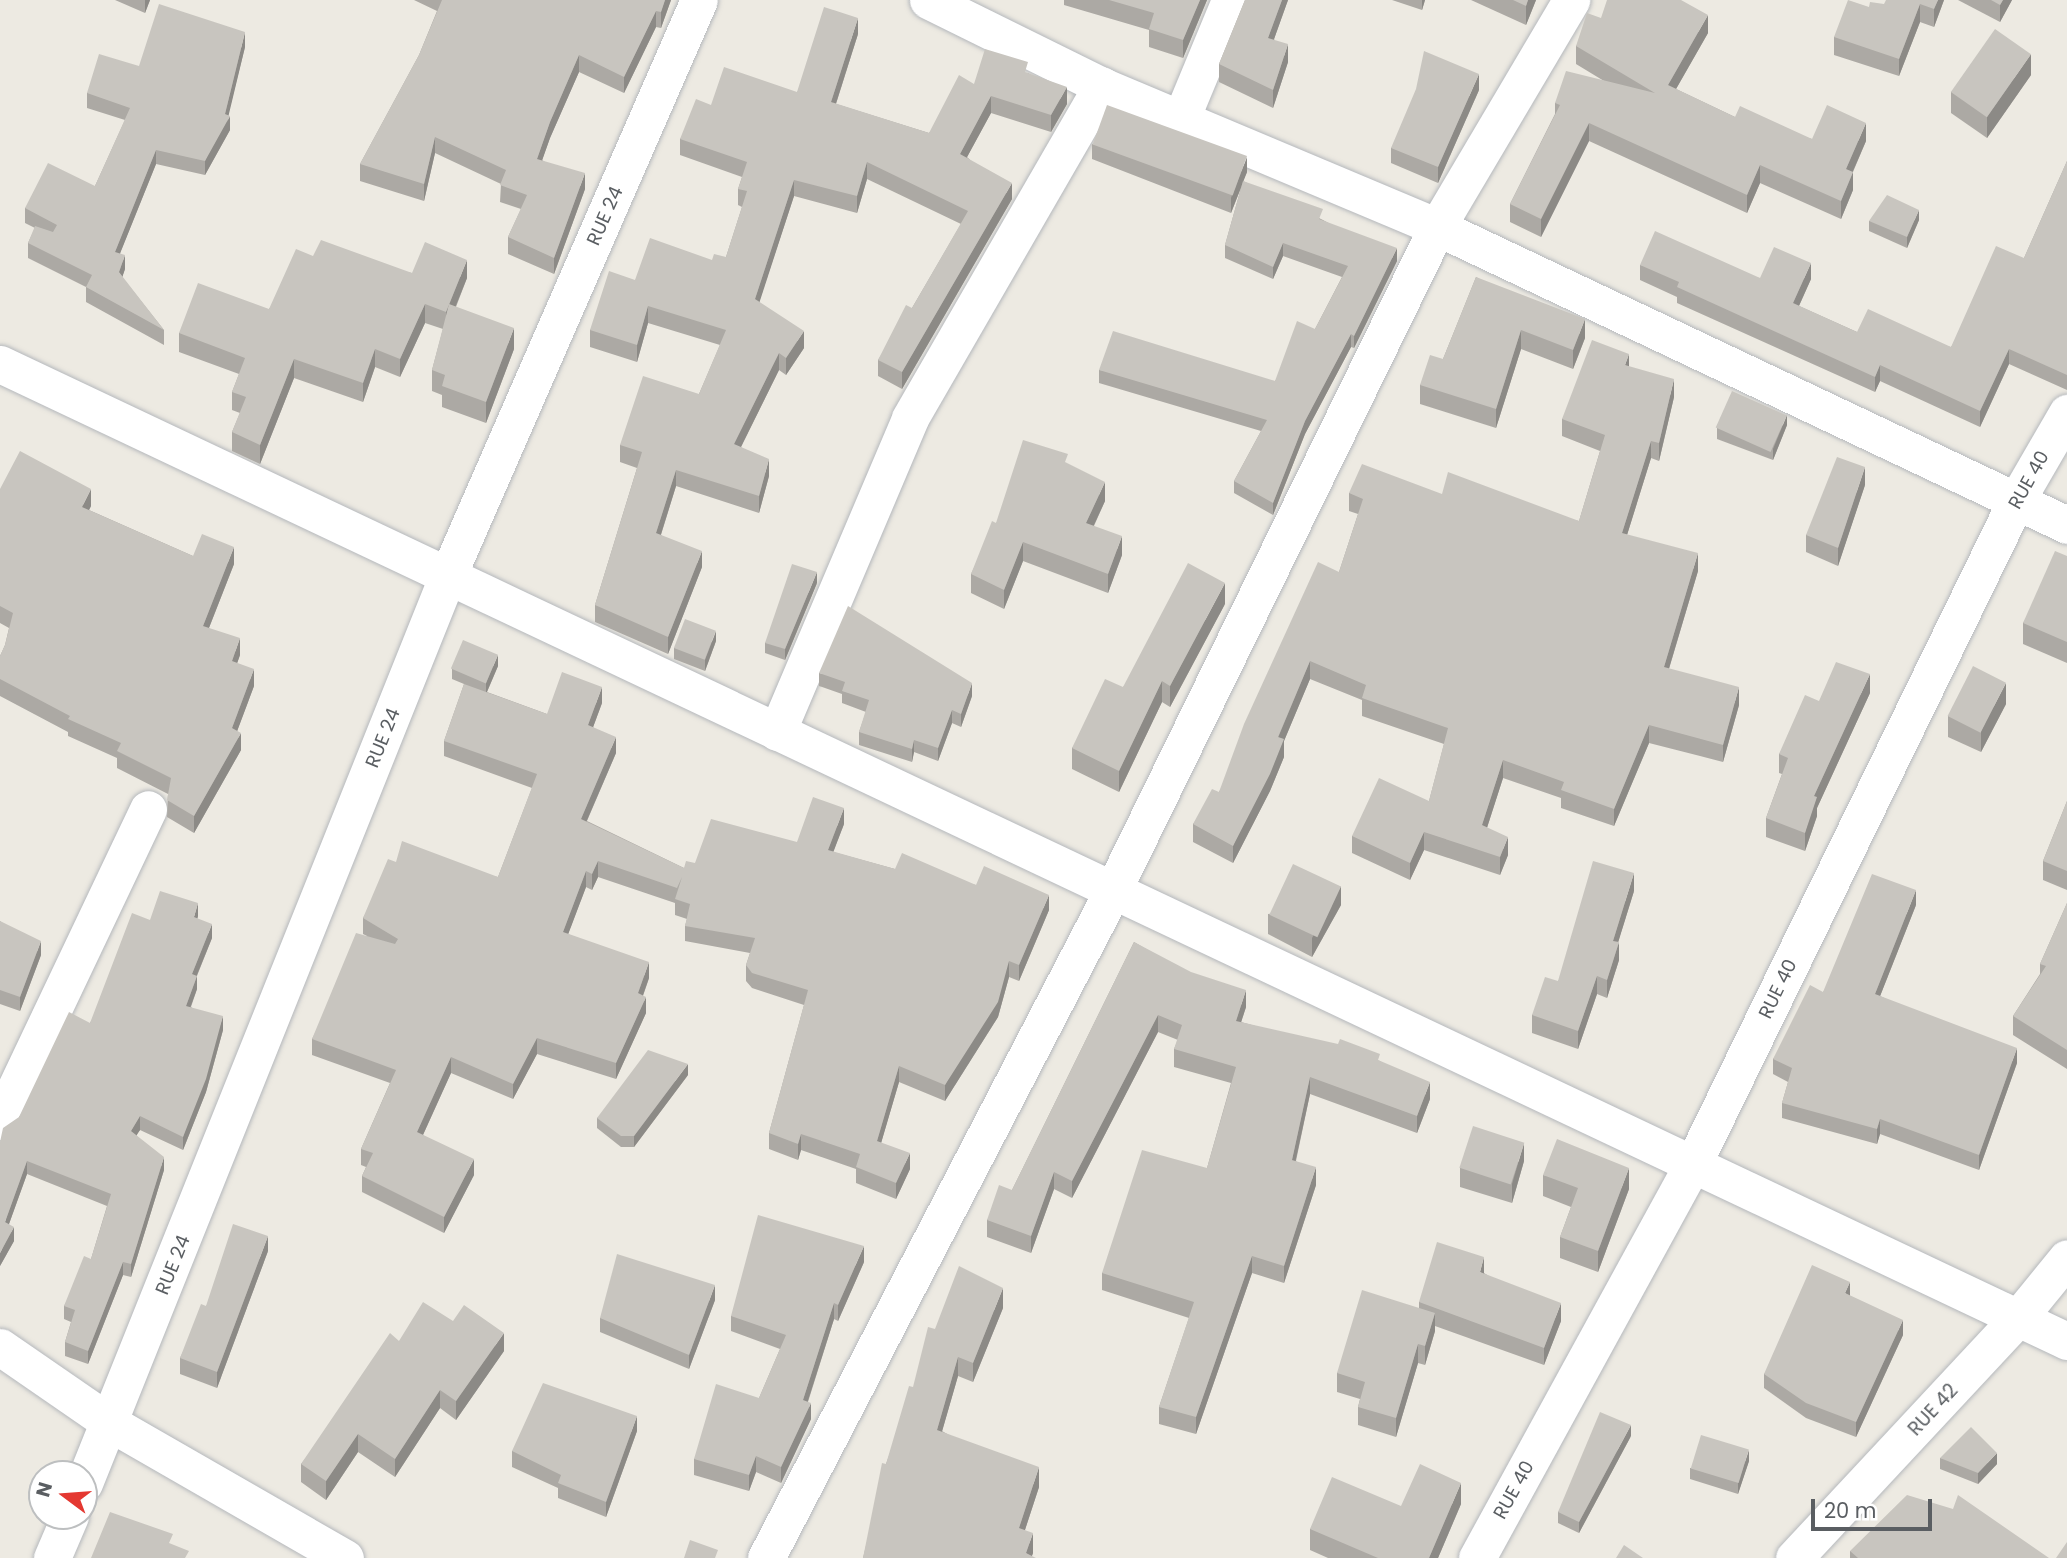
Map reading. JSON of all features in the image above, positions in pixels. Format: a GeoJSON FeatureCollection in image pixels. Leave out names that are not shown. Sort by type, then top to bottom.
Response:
{"type":"FeatureCollection","features":[{"type":"Feature","properties":{"kind":"street","name":"RUE 24"},"geometry":{"type":"LineString","coordinates":[[94,1460],[448,576],[699,0]]}},
{"type":"Feature","properties":{"kind":"street"},"geometry":{"type":"LineString","coordinates":[[928,0],[1102,86],[1180,121],[1437,227],[2067,525]]}},
{"type":"Feature","properties":{"kind":"street"},"geometry":{"type":"LineString","coordinates":[[1180,121],[1230,0]]}},
{"type":"Feature","properties":{"kind":"street"},"geometry":{"type":"LineString","coordinates":[[766,1558],[1112,892],[1437,227],[1571,0]]}},
{"type":"Feature","properties":{"kind":"street"},"geometry":{"type":"LineString","coordinates":[[778,732],[911,418],[1102,86]]}},
{"type":"Feature","properties":{"kind":"street"},"geometry":{"type":"LineString","coordinates":[[1,366],[2067,1341]]}},
{"type":"Feature","properties":{"kind":"street","name":"RUE 40"},"geometry":{"type":"LineString","coordinates":[[1477,1558],[1693,1164],[2016,501],[2067,413]]}},
{"type":"Feature","properties":{"kind":"street"},"geometry":{"type":"LineString","coordinates":[[0,1121],[148,809]]}},
{"type":"Feature","properties":{"kind":"street","name":"RUE 42"},"geometry":{"type":"LineString","coordinates":[[1794,1558],[2018,1318],[2067,1258]]}},
{"type":"Feature","properties":{"kind":"street"},"geometry":{"type":"LineString","coordinates":[[0,1347],[110,1423],[345,1558]]}},
{"type":"Feature","properties":{"kind":"street"},"geometry":{"type":"LineString","coordinates":[[52,1558],[64,1530]]}},
{"type":"Feature","properties":{"kind":"building"},"geometry":{"type":"Polygon","coordinates":[[[442,0],[665,0],[661,12],[656,11],[624,77],[579,55],[550,122],[537,159],[585,173],[554,258],[508,237],[527,195],[500,185],[506,170],[435,137],[424,184],[360,164],[419,55],[442,0]]]}},
{"type":"Feature","properties":{"kind":"building"},"geometry":{"type":"Polygon","coordinates":[[[1109,0],[1200,0],[1183,40],[1149,29],[1154,13],[1109,0]]]}},
{"type":"Feature","properties":{"kind":"building"},"geometry":{"type":"Polygon","coordinates":[[[1245,0],[1282,0],[1268,38],[1288,44],[1273,90],[1219,64],[1245,0]]]}},
{"type":"Feature","properties":{"kind":"building"},"geometry":{"type":"Polygon","coordinates":[[[1513,0],[1528,0],[1526,6],[1513,0]]]}},
{"type":"Feature","properties":{"kind":"building"},"geometry":{"type":"Polygon","coordinates":[[[1607,0],[1681,0],[1708,15],[1668,85],[1735,117],[1740,106],[1812,139],[1827,105],[1866,123],[1846,169],[1853,172],[1841,201],[1760,165],[1747,195],[1589,123],[1541,219],[1510,204],[1560,105],[1555,103],[1566,71],[1655,93],[1576,46],[1587,13],[1601,18],[1607,0]]]}},
{"type":"Feature","properties":{"kind":"building"},"geometry":{"type":"Polygon","coordinates":[[[1848,0],[1869,7],[1870,2],[1884,4],[1886,0],[1938,0],[1934,9],[1920,4],[1899,59],[1834,37],[1848,0]]]}},
{"type":"Feature","properties":{"kind":"building"},"geometry":{"type":"Polygon","coordinates":[[[159,4],[245,32],[225,114],[230,116],[205,161],[156,150],[115,252],[125,255],[119,272],[164,330],[86,287],[92,275],[28,243],[35,226],[53,232],[57,225],[25,208],[48,163],[95,186],[130,108],[87,93],[99,54],[139,66],[159,4]]]}},
{"type":"Feature","properties":{"kind":"building"},"geometry":{"type":"Polygon","coordinates":[[[824,7],[858,18],[831,102],[929,133],[959,75],[974,84],[985,49],[1028,62],[1025,72],[1067,87],[1051,115],[991,96],[960,154],[1012,183],[902,372],[878,360],[906,305],[912,308],[968,211],[867,162],[857,196],[794,180],[755,299],[804,331],[786,358],[779,353],[734,444],[769,459],[759,496],[676,470],[656,533],[702,551],[668,637],[595,605],[642,452],[620,445],[643,376],[699,394],[726,330],[648,306],[637,345],[590,330],[609,271],[635,280],[650,238],[712,260],[714,254],[726,257],[747,191],[738,189],[747,162],[680,139],[696,99],[711,105],[724,67],[797,92],[824,7]]]}},
{"type":"Feature","properties":{"kind":"building"},"geometry":{"type":"Polygon","coordinates":[[[1995,29],[2031,54],[1987,117],[1951,92],[1995,29]]]}},
{"type":"Feature","properties":{"kind":"building"},"geometry":{"type":"Polygon","coordinates":[[[1424,51],[1479,74],[1438,167],[1391,148],[1416,89],[1424,51]]]}},
{"type":"Feature","properties":{"kind":"building"},"geometry":{"type":"Polygon","coordinates":[[[1107,105],[1247,156],[1233,195],[1093,144],[1107,105]]]}},
{"type":"Feature","properties":{"kind":"building"},"geometry":{"type":"Polygon","coordinates":[[[2067,161],[2067,375],[2009,349],[1980,411],[1880,365],[1875,377],[1677,287],[1679,282],[1640,265],[1655,231],[1760,278],[1774,247],[1811,263],[1793,303],[1857,332],[1868,309],[1951,347],[1996,246],[2024,258],[2067,161]]]}},
{"type":"Feature","properties":{"kind":"building"},"geometry":{"type":"Polygon","coordinates":[[[1243,181],[1323,209],[1319,219],[1397,248],[1354,336],[1351,334],[1305,421],[1273,503],[1234,481],[1267,420],[1099,370],[1113,331],[1275,381],[1297,321],[1315,329],[1348,266],[1283,243],[1273,267],[1225,245],[1243,181]]]}},
{"type":"Feature","properties":{"kind":"building"},"geometry":{"type":"Polygon","coordinates":[[[1887,195],[1919,210],[1907,237],[1869,221],[1887,195]]]}},
{"type":"Feature","properties":{"kind":"building"},"geometry":{"type":"Polygon","coordinates":[[[321,240],[412,273],[425,242],[467,260],[446,312],[425,304],[400,359],[375,349],[363,383],[294,359],[260,445],[232,432],[246,397],[232,392],[245,358],[179,333],[198,283],[269,309],[296,249],[313,256],[321,240]]]}},
{"type":"Feature","properties":{"kind":"building"},"geometry":{"type":"Polygon","coordinates":[[[1476,277],[1585,319],[1573,350],[1521,330],[1496,409],[1420,385],[1430,355],[1443,359],[1476,277]]]}},
{"type":"Feature","properties":{"kind":"building"},"geometry":{"type":"Polygon","coordinates":[[[449,304],[514,328],[486,402],[442,386],[445,375],[432,370],[449,304]]]}},
{"type":"Feature","properties":{"kind":"building"},"geometry":{"type":"Polygon","coordinates":[[[1592,340],[1629,354],[1625,365],[1674,379],[1659,443],[1651,441],[1622,533],[1698,553],[1664,667],[1739,687],[1723,745],[1649,725],[1614,809],[1561,790],[1564,782],[1503,760],[1482,825],[1508,837],[1500,857],[1424,832],[1410,863],[1352,836],[1379,778],[1429,801],[1448,728],[1362,698],[1366,685],[1310,661],[1278,737],[1284,739],[1270,774],[1233,846],[1193,824],[1212,789],[1219,792],[1244,724],[1318,562],[1339,572],[1363,499],[1349,493],[1362,464],[1442,494],[1448,472],[1579,521],[1605,435],[1562,419],[1592,340]]]}},
{"type":"Feature","properties":{"kind":"building"},"geometry":{"type":"Polygon","coordinates":[[[1732,391],[1787,415],[1771,452],[1716,428],[1732,391]]]}},
{"type":"Feature","properties":{"kind":"building"},"geometry":{"type":"Polygon","coordinates":[[[1023,440],[1068,454],[1065,462],[1105,482],[1086,523],[1122,536],[1108,574],[1023,542],[1004,590],[971,574],[992,521],[996,523],[1023,440]]]}},
{"type":"Feature","properties":{"kind":"building"},"geometry":{"type":"Polygon","coordinates":[[[20,451],[91,489],[82,507],[193,556],[202,534],[234,547],[203,626],[240,638],[232,661],[254,669],[232,728],[241,733],[194,816],[167,800],[171,778],[117,751],[121,743],[68,719],[70,716],[0,679],[0,656],[13,613],[0,606],[0,489],[20,451]]]}},
{"type":"Feature","properties":{"kind":"building"},"geometry":{"type":"Polygon","coordinates":[[[1837,457],[1865,467],[1838,548],[1806,535],[1837,457]]]}},
{"type":"Feature","properties":{"kind":"building"},"geometry":{"type":"Polygon","coordinates":[[[2055,551],[2067,556],[2067,642],[2023,623],[2055,551]]]}},
{"type":"Feature","properties":{"kind":"building"},"geometry":{"type":"Polygon","coordinates":[[[1188,563],[1225,583],[1170,686],[1162,681],[1119,771],[1072,748],[1105,679],[1123,687],[1188,563]]]}},
{"type":"Feature","properties":{"kind":"building"},"geometry":{"type":"Polygon","coordinates":[[[792,564],[817,572],[785,649],[765,643],[792,564]]]}},
{"type":"Feature","properties":{"kind":"building"},"geometry":{"type":"Polygon","coordinates":[[[848,606],[972,683],[961,714],[952,710],[938,748],[914,740],[912,749],[859,732],[869,700],[842,691],[845,682],[819,673],[848,606]]]}},
{"type":"Feature","properties":{"kind":"building"},"geometry":{"type":"Polygon","coordinates":[[[685,619],[716,631],[705,660],[674,648],[685,619]]]}},
{"type":"Feature","properties":{"kind":"building"},"geometry":{"type":"Polygon","coordinates":[[[463,640],[498,655],[486,683],[451,669],[463,640]]]}},
{"type":"Feature","properties":{"kind":"building"},"geometry":{"type":"Polygon","coordinates":[[[1836,662],[1870,674],[1814,796],[1817,797],[1805,833],[1766,818],[1788,758],[1779,754],[1805,695],[1819,701],[1836,662]]]}},
{"type":"Feature","properties":{"kind":"building"},"geometry":{"type":"Polygon","coordinates":[[[1973,666],[2006,683],[1981,733],[1948,716],[1973,666]]]}},
{"type":"Feature","properties":{"kind":"building"},"geometry":{"type":"Polygon","coordinates":[[[562,672],[602,687],[588,725],[616,737],[581,819],[684,868],[686,861],[695,863],[711,819],[797,842],[813,797],[844,808],[828,850],[895,869],[902,853],[976,885],[984,866],[1049,895],[1019,965],[1009,961],[998,1002],[945,1085],[899,1066],[877,1141],[910,1153],[896,1183],[856,1167],[860,1154],[801,1134],[798,1144],[769,1133],[808,990],[752,973],[746,965],[755,938],[685,926],[690,904],[675,899],[682,877],[677,888],[598,861],[592,874],[586,871],[563,932],[649,962],[638,993],[646,997],[616,1063],[537,1038],[513,1084],[451,1057],[417,1132],[474,1159],[444,1217],[362,1176],[373,1153],[361,1149],[396,1070],[312,1039],[356,933],[395,944],[398,939],[363,918],[388,859],[396,862],[402,841],[498,877],[537,774],[444,741],[464,684],[547,714],[562,672]]]}},
{"type":"Feature","properties":{"kind":"building"},"geometry":{"type":"Polygon","coordinates":[[[2067,801],[2067,871],[2043,861],[2067,801]]]}},
{"type":"Feature","properties":{"kind":"building"},"geometry":{"type":"Polygon","coordinates":[[[1593,861],[1634,873],[1613,941],[1619,942],[1607,980],[1597,976],[1578,1031],[1532,1015],[1545,977],[1558,981],[1593,861]]]}},
{"type":"Feature","properties":{"kind":"building"},"geometry":{"type":"Polygon","coordinates":[[[1293,864],[1341,886],[1317,937],[1269,915],[1293,864]]]}},
{"type":"Feature","properties":{"kind":"building"},"geometry":{"type":"Polygon","coordinates":[[[1872,874],[1916,890],[1875,994],[2017,1048],[1979,1155],[1880,1119],[1877,1129],[1782,1103],[1792,1068],[1773,1059],[1810,985],[1823,992],[1872,874]]]}},
{"type":"Feature","properties":{"kind":"building"},"geometry":{"type":"Polygon","coordinates":[[[160,891],[198,903],[194,917],[212,924],[192,974],[197,976],[186,1006],[223,1016],[206,1079],[183,1137],[140,1116],[131,1131],[164,1157],[131,1264],[123,1262],[88,1351],[65,1342],[75,1310],[64,1306],[84,1256],[91,1259],[111,1194],[27,1161],[5,1222],[14,1227],[0,1253],[0,1142],[3,1128],[19,1117],[69,1012],[90,1023],[132,913],[150,920],[160,891]]]}},
{"type":"Feature","properties":{"kind":"building"},"geometry":{"type":"Polygon","coordinates":[[[2067,903],[2067,1050],[2013,1016],[2046,966],[2040,964],[2067,903]]]}},
{"type":"Feature","properties":{"kind":"building"},"geometry":{"type":"Polygon","coordinates":[[[0,921],[41,941],[20,997],[0,990],[0,921]]]}},
{"type":"Feature","properties":{"kind":"building"},"geometry":{"type":"Polygon","coordinates":[[[1134,942],[1191,972],[1246,990],[1236,1021],[1338,1044],[1340,1039],[1380,1054],[1378,1060],[1430,1082],[1417,1116],[1310,1077],[1292,1160],[1316,1167],[1284,1266],[1252,1256],[1196,1417],[1159,1407],[1194,1302],[1102,1273],[1142,1150],[1207,1168],[1236,1067],[1174,1049],[1182,1025],[1158,1015],[1072,1181],[1054,1172],[1031,1236],[987,1220],[999,1185],[1012,1190],[1134,942]]]}},
{"type":"Feature","properties":{"kind":"building"},"geometry":{"type":"Polygon","coordinates":[[[648,1050],[688,1064],[634,1136],[621,1136],[597,1118],[648,1050]]]}},
{"type":"Feature","properties":{"kind":"building"},"geometry":{"type":"Polygon","coordinates":[[[1473,1126],[1524,1143],[1511,1185],[1459,1168],[1473,1126]]]}},
{"type":"Feature","properties":{"kind":"building"},"geometry":{"type":"Polygon","coordinates":[[[1557,1139],[1629,1168],[1598,1251],[1560,1237],[1578,1188],[1543,1175],[1557,1139]]]}},
{"type":"Feature","properties":{"kind":"building"},"geometry":{"type":"Polygon","coordinates":[[[758,1215],[864,1246],[838,1305],[834,1303],[803,1400],[811,1403],[781,1467],[756,1456],[749,1475],[694,1459],[716,1384],[759,1398],[786,1335],[731,1316],[758,1215]]]}},
{"type":"Feature","properties":{"kind":"building"},"geometry":{"type":"Polygon","coordinates":[[[233,1224],[268,1236],[217,1372],[180,1358],[201,1304],[206,1306],[233,1224]]]}},
{"type":"Feature","properties":{"kind":"building"},"geometry":{"type":"Polygon","coordinates":[[[1437,1242],[1484,1257],[1480,1272],[1561,1303],[1544,1348],[1419,1302],[1437,1242]]]}},
{"type":"Feature","properties":{"kind":"building"},"geometry":{"type":"Polygon","coordinates":[[[617,1254],[715,1285],[689,1355],[600,1318],[617,1254]]]}},
{"type":"Feature","properties":{"kind":"building"},"geometry":{"type":"Polygon","coordinates":[[[1812,1265],[1850,1282],[1845,1293],[1903,1320],[1856,1422],[1806,1403],[1764,1374],[1812,1265]]]}},
{"type":"Feature","properties":{"kind":"building"},"geometry":{"type":"Polygon","coordinates":[[[959,1266],[1003,1288],[973,1363],[958,1357],[937,1430],[1039,1467],[1019,1528],[1033,1533],[1026,1553],[1036,1558],[863,1558],[882,1463],[886,1464],[909,1386],[913,1387],[928,1327],[935,1329],[959,1266]]]}},
{"type":"Feature","properties":{"kind":"building"},"geometry":{"type":"Polygon","coordinates":[[[1362,1290],[1435,1313],[1425,1346],[1418,1344],[1396,1418],[1358,1407],[1365,1382],[1337,1373],[1362,1290]]]}},
{"type":"Feature","properties":{"kind":"building"},"geometry":{"type":"Polygon","coordinates":[[[423,1302],[453,1321],[464,1305],[504,1333],[456,1401],[440,1390],[395,1459],[358,1434],[326,1481],[301,1464],[390,1333],[399,1341],[423,1302]]]}},
{"type":"Feature","properties":{"kind":"building"},"geometry":{"type":"Polygon","coordinates":[[[543,1383],[637,1416],[606,1502],[558,1483],[561,1475],[512,1451],[543,1383]]]}},
{"type":"Feature","properties":{"kind":"building"},"geometry":{"type":"Polygon","coordinates":[[[1600,1412],[1631,1425],[1579,1522],[1558,1512],[1600,1412]]]}},
{"type":"Feature","properties":{"kind":"building"},"geometry":{"type":"Polygon","coordinates":[[[1971,1427],[1997,1453],[1978,1473],[1940,1458],[1971,1427]]]}},
{"type":"Feature","properties":{"kind":"building"},"geometry":{"type":"Polygon","coordinates":[[[1701,1435],[1749,1450],[1739,1483],[1691,1468],[1701,1435]]]}},
{"type":"Feature","properties":{"kind":"building"},"geometry":{"type":"Polygon","coordinates":[[[1420,1464],[1461,1483],[1429,1558],[1378,1558],[1310,1529],[1332,1477],[1401,1506],[1420,1464]]]}},
{"type":"Feature","properties":{"kind":"building"},"geometry":{"type":"Polygon","coordinates":[[[1907,1495],[1953,1509],[1958,1495],[2049,1558],[1858,1558],[1850,1551],[1907,1495]]]}},
{"type":"Feature","properties":{"kind":"building"},"geometry":{"type":"Polygon","coordinates":[[[110,1512],[173,1534],[169,1543],[189,1551],[185,1558],[91,1558],[110,1512]]]}},
{"type":"Feature","properties":{"kind":"building"},"geometry":{"type":"Polygon","coordinates":[[[690,1540],[718,1550],[715,1558],[684,1558],[690,1540]]]}},
{"type":"Feature","properties":{"kind":"building"},"geometry":{"type":"Polygon","coordinates":[[[2067,1542],[2067,1558],[2056,1558],[2067,1542]]]}},
{"type":"Feature","properties":{"kind":"building"},"geometry":{"type":"Polygon","coordinates":[[[1624,1545],[1643,1558],[1616,1558],[1624,1545]]]}}]}
